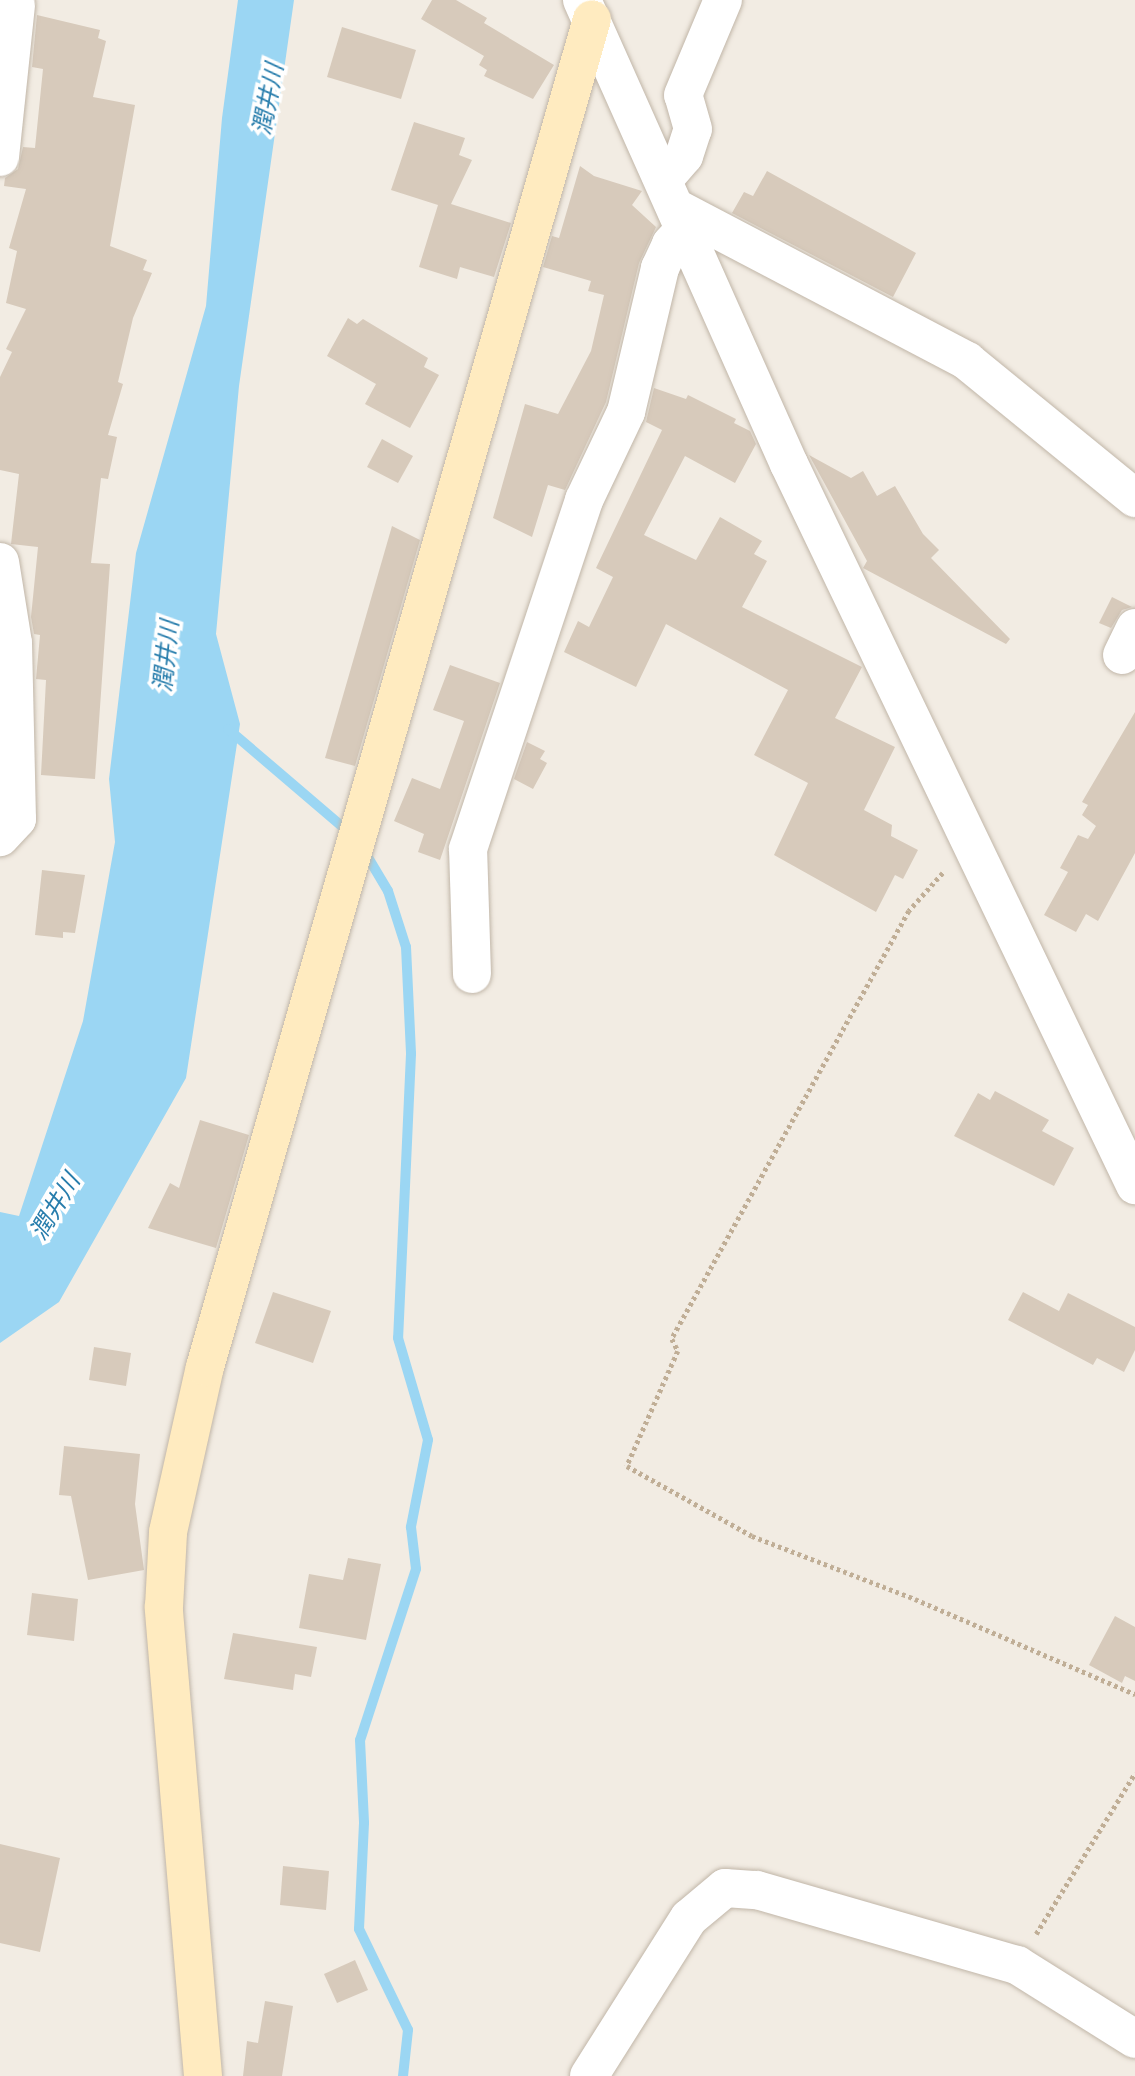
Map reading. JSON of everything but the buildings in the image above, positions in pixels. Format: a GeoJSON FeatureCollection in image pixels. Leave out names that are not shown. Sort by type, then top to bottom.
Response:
{"type":"FeatureCollection","features":[{"type":"Feature","properties":{"kind":"street"},"geometry":{"type":"LineString","coordinates":[[472,974],[468,849],[584,500],[626,412],[660,268],[671,244],[674,205],[684,156],[693,129],[683,94],[723,0]]}},
{"type":"Feature","properties":{"kind":"street"},"geometry":{"type":"LineString","coordinates":[[0,157],[11,4]]}},
{"type":"Feature","properties":{"kind":"street"},"geometry":{"type":"LineString","coordinates":[[587,10],[789,464],[1135,1185]]}},
{"type":"Feature","properties":{"kind":"street"},"geometry":{"type":"LineString","coordinates":[[203,2076],[164,1607],[168,1532],[205,1367],[369,799],[587,10]]}},
{"type":"Feature","properties":{"kind":"street"},"geometry":{"type":"LineString","coordinates":[[674,205],[967,361],[1135,498]]}},
{"type":"Feature","properties":{"kind":"street"},"geometry":{"type":"LineString","coordinates":[[0,562],[13,643],[17,820],[0,837]]}},
{"type":"Feature","properties":{"kind":"street"},"geometry":{"type":"LineString","coordinates":[[589,2076],[689,1918],[725,1888],[757,1890],[1017,1965],[1135,2039]]}},
{"type":"Feature","properties":{"kind":"path"},"geometry":{"type":"LineString","coordinates":[[972,841],[909,911],[672,1339],[678,1351],[626,1466],[752,1536],[915,1599],[1135,1694]]}},
{"type":"Feature","properties":{"kind":"path"},"geometry":{"type":"LineString","coordinates":[[1017,1965],[1135,1773]]}},
{"type":"Feature","properties":{"kind":"water","name":"潤井川"},"geometry":{"type":"Polygon","coordinates":[[[238,0],[294,0],[239,386],[216,634],[240,724],[186,1078],[59,1302],[0,1343],[0,1212],[19,1216],[83,1021],[115,842],[109,779],[136,553],[206,306],[222,118],[238,0]]]}},
{"type":"Feature","properties":{"kind":"waterway"},"geometry":{"type":"LineString","coordinates":[[228,729],[351,834]]}},
{"type":"Feature","properties":{"kind":"waterway"},"geometry":{"type":"LineString","coordinates":[[363,849],[388,891],[406,947],[411,1054],[398,1338],[428,1440],[411,1527],[416,1569],[360,1740],[364,1823],[359,1929],[408,2030],[403,2076]]}}]}
